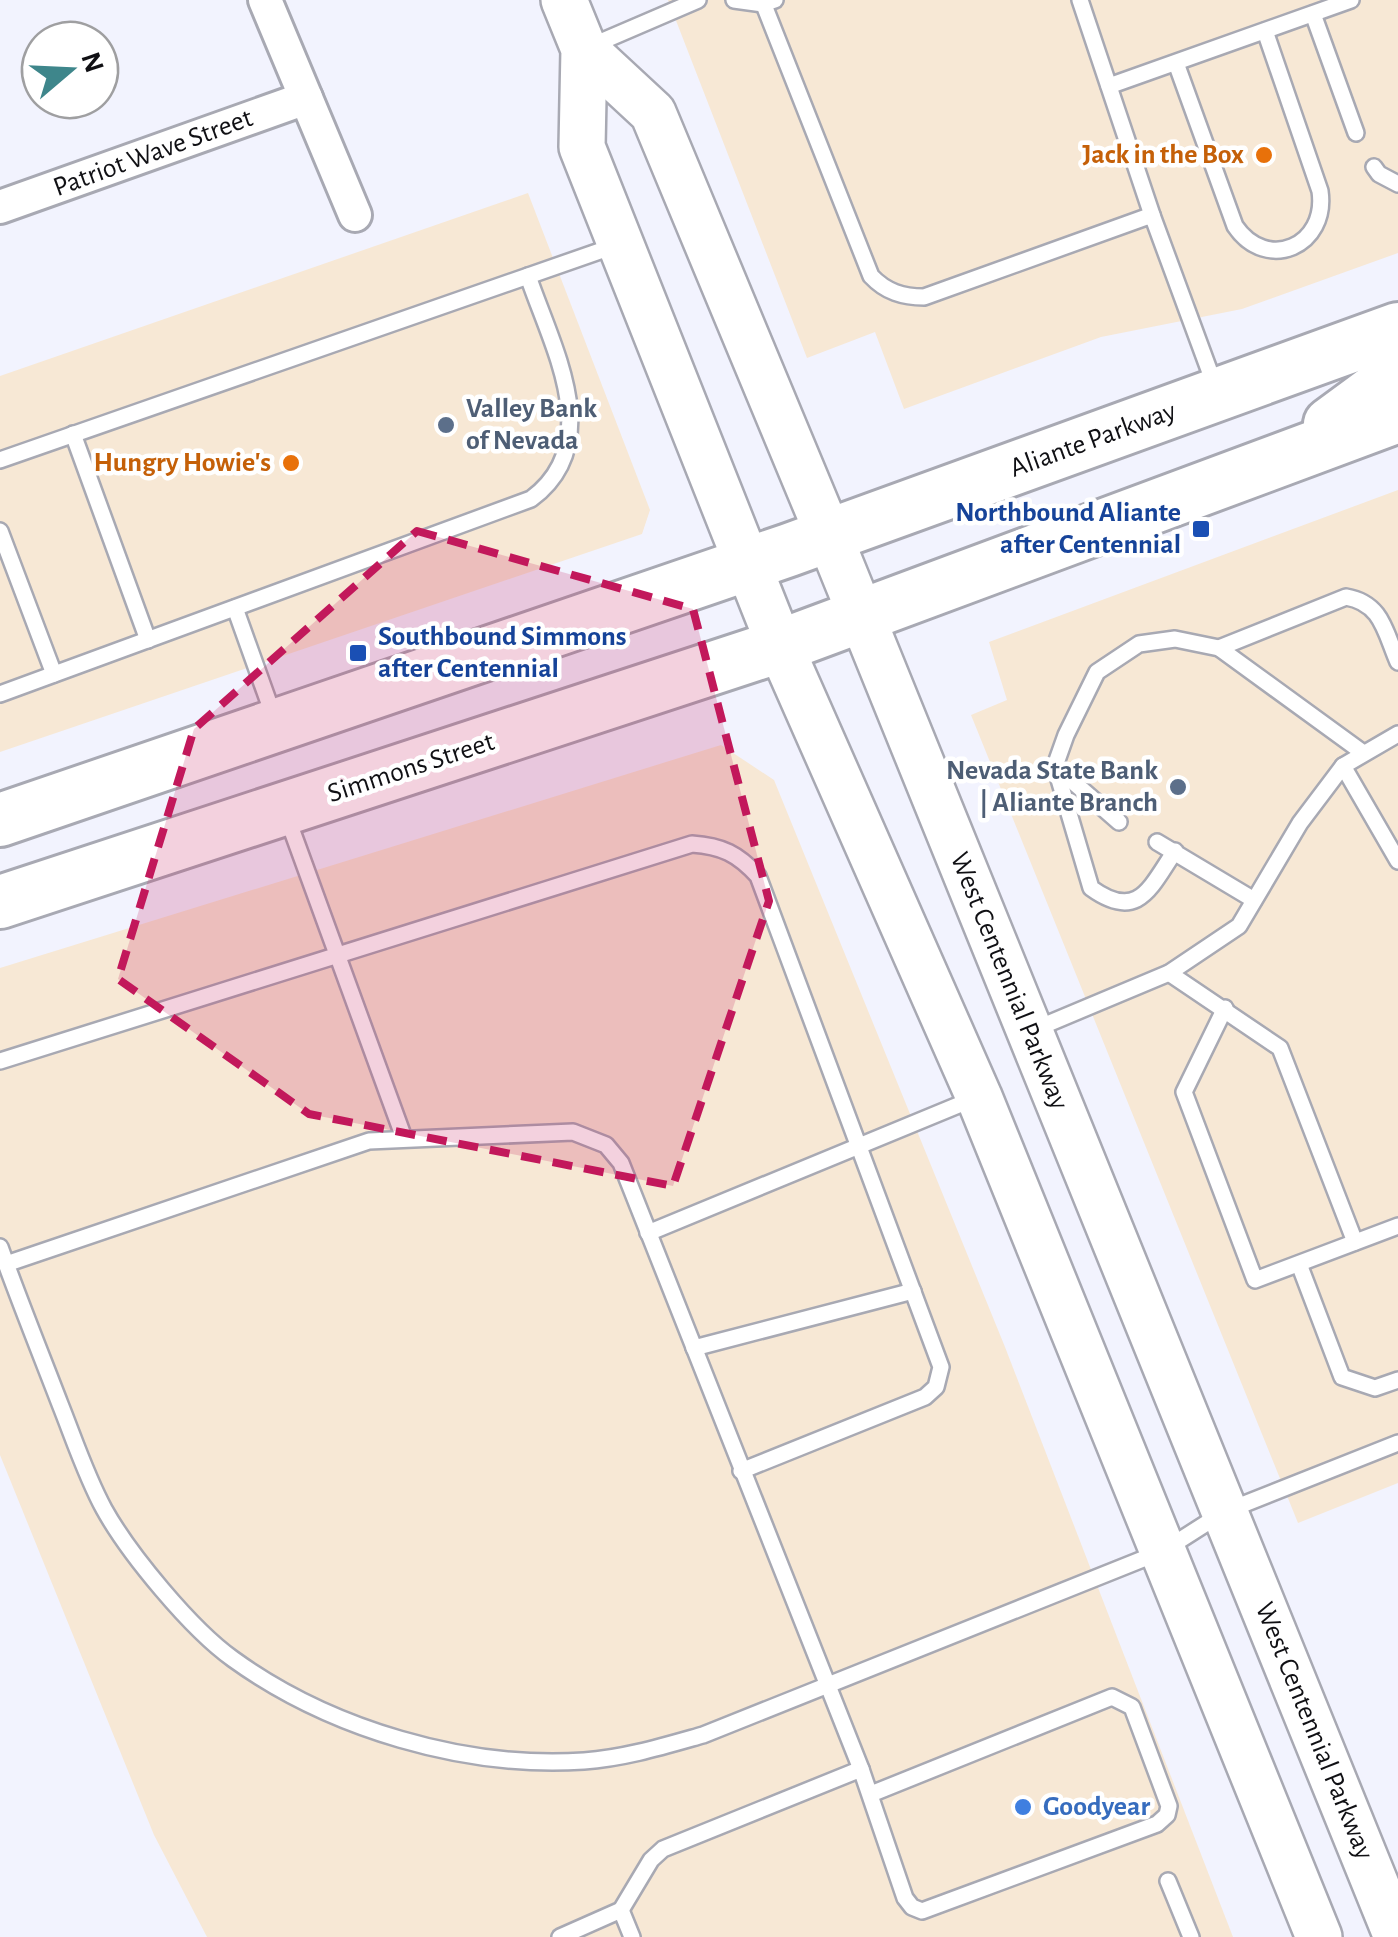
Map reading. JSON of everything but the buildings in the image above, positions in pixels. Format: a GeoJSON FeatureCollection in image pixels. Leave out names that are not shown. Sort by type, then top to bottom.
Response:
{"type":"FeatureCollection","features":[{"type":"Feature","properties":{"kind":"main road","name":"West Centennial Parkway"},"geometry":{"type":"LineString","coordinates":[[564,0],[584,49],[582,147],[621,244],[789,550],[820,632],[1029,1032],[1397,1937]]}},
{"type":"Feature","properties":{"kind":"main road","name":"West Centennial Parkway"},"geometry":{"type":"LineString","coordinates":[[584,49],[653,113],[789,550],[979,1097],[1319,1937]]}},
{"type":"Feature","properties":{"kind":"main road","name":"Aliante Parkway"},"geometry":{"type":"LineString","coordinates":[[789,550],[1398,329]]}},
{"type":"Feature","properties":{"kind":"main road"},"geometry":{"type":"LineString","coordinates":[[1290,457],[1398,374]]}},
{"type":"Feature","properties":{"kind":"main road"},"geometry":{"type":"LineString","coordinates":[[820,632],[1398,416]]}},
{"type":"Feature","properties":{"kind":"main road"},"geometry":{"type":"LineString","coordinates":[[0,820],[789,550]]}},
{"type":"Feature","properties":{"kind":"main road","name":"Simmons Street"},"geometry":{"type":"LineString","coordinates":[[0,902],[820,632]]}},
{"type":"Feature","properties":{"kind":"street"},"geometry":{"type":"LineString","coordinates":[[265,0],[354,215]]}},
{"type":"Feature","properties":{"kind":"street","name":"Patriot Wave Street"},"geometry":{"type":"LineString","coordinates":[[0,207],[306,98]]}},
{"type":"Feature","properties":{"kind":"lane"},"geometry":{"type":"LineString","coordinates":[[584,49],[698,0]]}},
{"type":"Feature","properties":{"kind":"lane"},"geometry":{"type":"LineString","coordinates":[[734,0],[767,1],[871,276],[903,297],[924,297],[1152,214]]}},
{"type":"Feature","properties":{"kind":"lane"},"geometry":{"type":"LineString","coordinates":[[1080,0],[1218,394]]}},
{"type":"Feature","properties":{"kind":"lane"},"geometry":{"type":"LineString","coordinates":[[1109,86],[1351,0]]}},
{"type":"Feature","properties":{"kind":"lane"},"geometry":{"type":"LineString","coordinates":[[1313,14],[1356,133]]}},
{"type":"Feature","properties":{"kind":"lane"},"geometry":{"type":"LineString","coordinates":[[1176,63],[1234,226],[1262,249],[1277,251],[1300,244],[1314,231],[1320,218],[1320,191],[1265,31]]}},
{"type":"Feature","properties":{"kind":"lane"},"geometry":{"type":"LineString","coordinates":[[1374,166],[1379,174],[1398,184]]}},
{"type":"Feature","properties":{"kind":"lane"},"geometry":{"type":"LineString","coordinates":[[0,460],[621,244]]}},
{"type":"Feature","properties":{"kind":"lane"},"geometry":{"type":"LineString","coordinates":[[0,694],[530,499],[548,486],[562,465],[570,434],[571,402],[528,276]]}},
{"type":"Feature","properties":{"kind":"lane"},"geometry":{"type":"LineString","coordinates":[[73,434],[148,640]]}},
{"type":"Feature","properties":{"kind":"lane"},"geometry":{"type":"LineString","coordinates":[[0,531],[54,674]]}},
{"type":"Feature","properties":{"kind":"lane"},"geometry":{"type":"LineString","coordinates":[[1219,648],[1346,597],[1362,600],[1376,611],[1398,662]]}},
{"type":"Feature","properties":{"kind":"lane"},"geometry":{"type":"LineString","coordinates":[[235,608],[277,725]]}},
{"type":"Feature","properties":{"kind":"lane"},"geometry":{"type":"LineString","coordinates":[[1174,850],[1144,897],[1124,904],[1106,899],[1091,888],[1055,766],[1098,672],[1139,644],[1175,639],[1219,648],[1362,752]]}},
{"type":"Feature","properties":{"kind":"lane"},"geometry":{"type":"LineString","coordinates":[[1029,1032],[1169,973],[1239,926],[1300,824],[1343,766],[1398,734]]}},
{"type":"Feature","properties":{"kind":"lane"},"geometry":{"type":"LineString","coordinates":[[1055,766],[1120,822]]}},
{"type":"Feature","properties":{"kind":"lane"},"geometry":{"type":"LineString","coordinates":[[1343,766],[1398,860]]}},
{"type":"Feature","properties":{"kind":"lane"},"geometry":{"type":"LineString","coordinates":[[284,809],[404,1138]]}},
{"type":"Feature","properties":{"kind":"lane"},"geometry":{"type":"LineString","coordinates":[[1157,842],[1254,900]]}},
{"type":"Feature","properties":{"kind":"lane"},"geometry":{"type":"LineString","coordinates":[[0,1061],[692,844],[719,846],[740,856],[758,876],[940,1367],[936,1387],[925,1397],[741,1471]]}},
{"type":"Feature","properties":{"kind":"lane"},"geometry":{"type":"LineString","coordinates":[[1169,973],[1280,1048],[1355,1242]]}},
{"type":"Feature","properties":{"kind":"lane"},"geometry":{"type":"LineString","coordinates":[[1225,1008],[1184,1092],[1255,1280],[1398,1226]]}},
{"type":"Feature","properties":{"kind":"lane"},"geometry":{"type":"LineString","coordinates":[[648,1233],[979,1097]]}},
{"type":"Feature","properties":{"kind":"lane"},"geometry":{"type":"LineString","coordinates":[[6,1264],[368,1141],[573,1132],[606,1145],[621,1163],[871,1794],[905,1898],[912,1907],[922,1910],[1157,1824],[1167,1816],[1169,1806],[1132,1707],[1112,1697],[871,1794]]}},
{"type":"Feature","properties":{"kind":"lane"},"geometry":{"type":"LineString","coordinates":[[0,1248],[104,1509],[158,1585],[229,1656],[265,1680],[362,1727],[413,1746],[546,1761],[586,1760],[642,1752],[703,1735],[1162,1551],[1224,1512],[1398,1443]]}},
{"type":"Feature","properties":{"kind":"lane"},"geometry":{"type":"LineString","coordinates":[[1299,1264],[1342,1378],[1375,1388],[1398,1380]]}},
{"type":"Feature","properties":{"kind":"lane"},"geometry":{"type":"LineString","coordinates":[[694,1348],[913,1291]]}},
{"type":"Feature","properties":{"kind":"lane"},"geometry":{"type":"LineString","coordinates":[[560,1937],[621,1910],[651,1860],[662,1850],[860,1769]]}},
{"type":"Feature","properties":{"kind":"lane"},"geometry":{"type":"LineString","coordinates":[[1168,1881],[1191,1937]]}},
{"type":"Feature","properties":{"kind":"lane"},"geometry":{"type":"LineString","coordinates":[[621,1910],[632,1937]]}},
{"type":"Feature","properties":{"kind":"highlighted area"},"geometry":{"type":"Polygon","coordinates":[[[417,531],[693,609],[769,901],[673,1186],[309,1114],[118,979],[194,729],[417,531]]]}},
{"type":"Feature","properties":{"kind":"shaded area"},"geometry":{"type":"Polygon","coordinates":[[[668,0],[1398,0],[1398,253],[1242,309],[1101,337],[904,409],[875,332],[807,358],[668,0]]]}},
{"type":"Feature","properties":{"kind":"shaded area"},"geometry":{"type":"Polygon","coordinates":[[[528,193],[650,510],[642,534],[0,752],[0,376],[528,193]]]}},
{"type":"Feature","properties":{"kind":"shaded area"},"geometry":{"type":"Polygon","coordinates":[[[1398,490],[1398,1483],[1298,1523],[971,715],[1007,700],[989,642],[1398,490]]]}},
{"type":"Feature","properties":{"kind":"shaded area"},"geometry":{"type":"Polygon","coordinates":[[[721,745],[774,780],[1005,1347],[1233,1937],[207,1937],[154,1835],[0,1455],[0,968],[721,745]]]}},
{"type":"Feature","properties":{"kind":"place","name":"Jack in the Box"},"geometry":{"type":"Point","coordinates":[1264,155]}},
{"type":"Feature","properties":{"kind":"place","name":"Valley Bank of Nevada"},"geometry":{"type":"Point","coordinates":[446,425]}},
{"type":"Feature","properties":{"kind":"place","name":"Hungry Howie's"},"geometry":{"type":"Point","coordinates":[291,463]}},
{"type":"Feature","properties":{"kind":"place","name":"Northbound Aliante after Centennial"},"geometry":{"type":"Point","coordinates":[1201,529]}},
{"type":"Feature","properties":{"kind":"place","name":"Southbound Simmons after Centennial"},"geometry":{"type":"Point","coordinates":[358,653]}},
{"type":"Feature","properties":{"kind":"place","name":"Nevada State Bank | Aliante Branch"},"geometry":{"type":"Point","coordinates":[1178,787]}},
{"type":"Feature","properties":{"kind":"place","name":"Goodyear"},"geometry":{"type":"Point","coordinates":[1023,1807]}}]}
